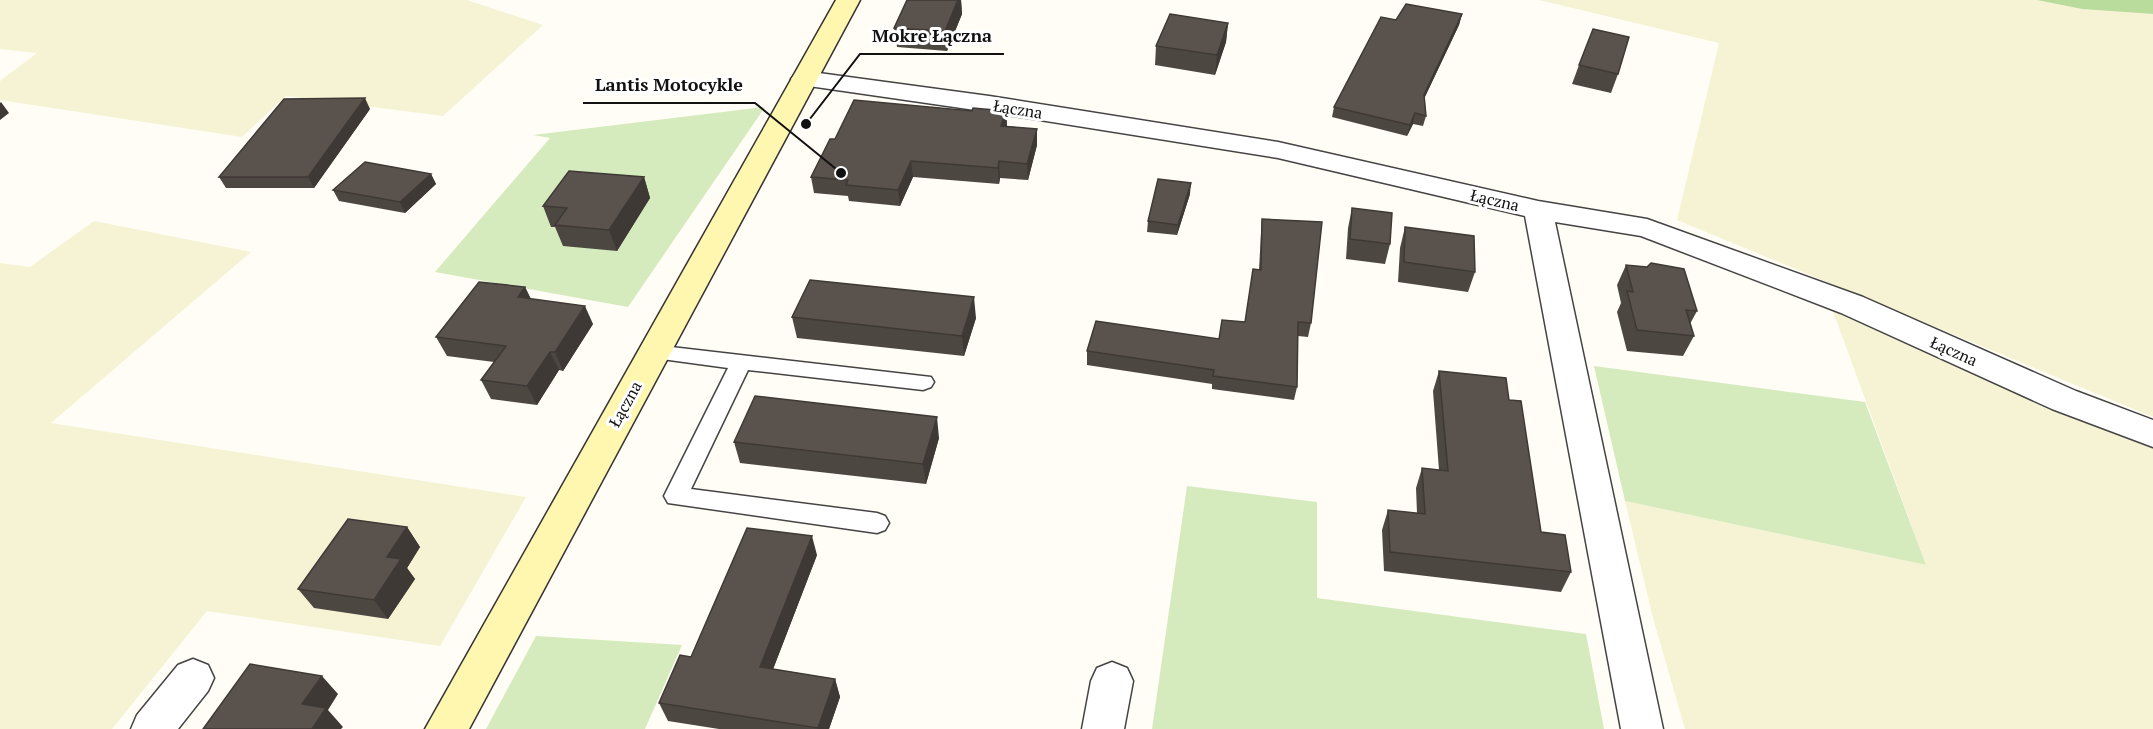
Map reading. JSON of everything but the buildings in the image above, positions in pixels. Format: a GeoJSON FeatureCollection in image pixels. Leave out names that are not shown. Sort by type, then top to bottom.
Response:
{"type":"FeatureCollection","features":[{"type":"Feature","properties":{"kind":"street","name":"Łączna"},"geometry":{"type":"LineString","coordinates":[[446,729],[848,0]]}},
{"type":"Feature","properties":{"kind":"street","name":"Łączna"},"geometry":{"type":"LineString","coordinates":[[804,80],[989,104],[1278,150],[1538,210],[1647,228],[1852,305],[2064,400],[2153,434]]}},
{"type":"Feature","properties":{"kind":"street"},"geometry":{"type":"LineString","coordinates":[[1538,210],[1642,729]]}},
{"type":"Feature","properties":{"kind":"street"},"geometry":{"type":"LineString","coordinates":[[152,729],[193,678]]}},
{"type":"Feature","properties":{"kind":"street"},"geometry":{"type":"LineString","coordinates":[[1103,729],[1112,681]]}},
{"type":"Feature","properties":{"kind":"lane"},"geometry":{"type":"LineString","coordinates":[[654,352],[923,382]]}},
{"type":"Feature","properties":{"kind":"lane"},"geometry":{"type":"LineString","coordinates":[[741,362],[676,495],[877,522]]}},
{"type":"Feature","properties":{"kind":"shaded area"},"geometry":{"type":"Polygon","coordinates":[[[0,0],[467,0],[543,25],[443,116],[286,96],[242,137],[0,100],[0,81],[37,53],[0,49],[0,0]]]}},
{"type":"Feature","properties":{"kind":"shaded area"},"geometry":{"type":"Polygon","coordinates":[[[1539,0],[2037,0],[2082,9],[2153,14],[2153,417],[1677,220],[1719,43],[1539,0]]]}},
{"type":"Feature","properties":{"kind":"shaded area"},"geometry":{"type":"Polygon","coordinates":[[[94,221],[251,252],[51,423],[526,497],[440,646],[207,611],[112,729],[0,729],[0,263],[30,267],[94,221]]]}},
{"type":"Feature","properties":{"kind":"shaded area"},"geometry":{"type":"Polygon","coordinates":[[[1831,306],[2153,443],[2153,729],[1685,729],[1653,618],[1625,501],[1926,565],[1831,306]]]}},
{"type":"Feature","properties":{"kind":"green space"},"geometry":{"type":"Polygon","coordinates":[[[2037,0],[2153,0],[2153,14],[2082,9],[2037,0]]]}},
{"type":"Feature","properties":{"kind":"green space"},"geometry":{"type":"Polygon","coordinates":[[[765,107],[628,307],[435,272],[550,138],[533,135],[765,107]]]}},
{"type":"Feature","properties":{"kind":"green space"},"geometry":{"type":"Polygon","coordinates":[[[1594,366],[1865,402],[1926,565],[1625,501],[1594,366]]]}},
{"type":"Feature","properties":{"kind":"green space"},"geometry":{"type":"Polygon","coordinates":[[[1187,486],[1317,502],[1317,598],[1586,634],[1604,729],[1152,729],[1187,486]]]}},
{"type":"Feature","properties":{"kind":"green space"},"geometry":{"type":"Polygon","coordinates":[[[536,636],[682,645],[645,729],[486,729],[536,636]]]}},
{"type":"Feature","properties":{"kind":"place","name":"Mokre Łączna"},"geometry":{"type":"Point","coordinates":[806,124]}},
{"type":"Feature","properties":{"kind":"place","name":"Lantis Motocykle"},"geometry":{"type":"Point","coordinates":[841,173]}}]}
